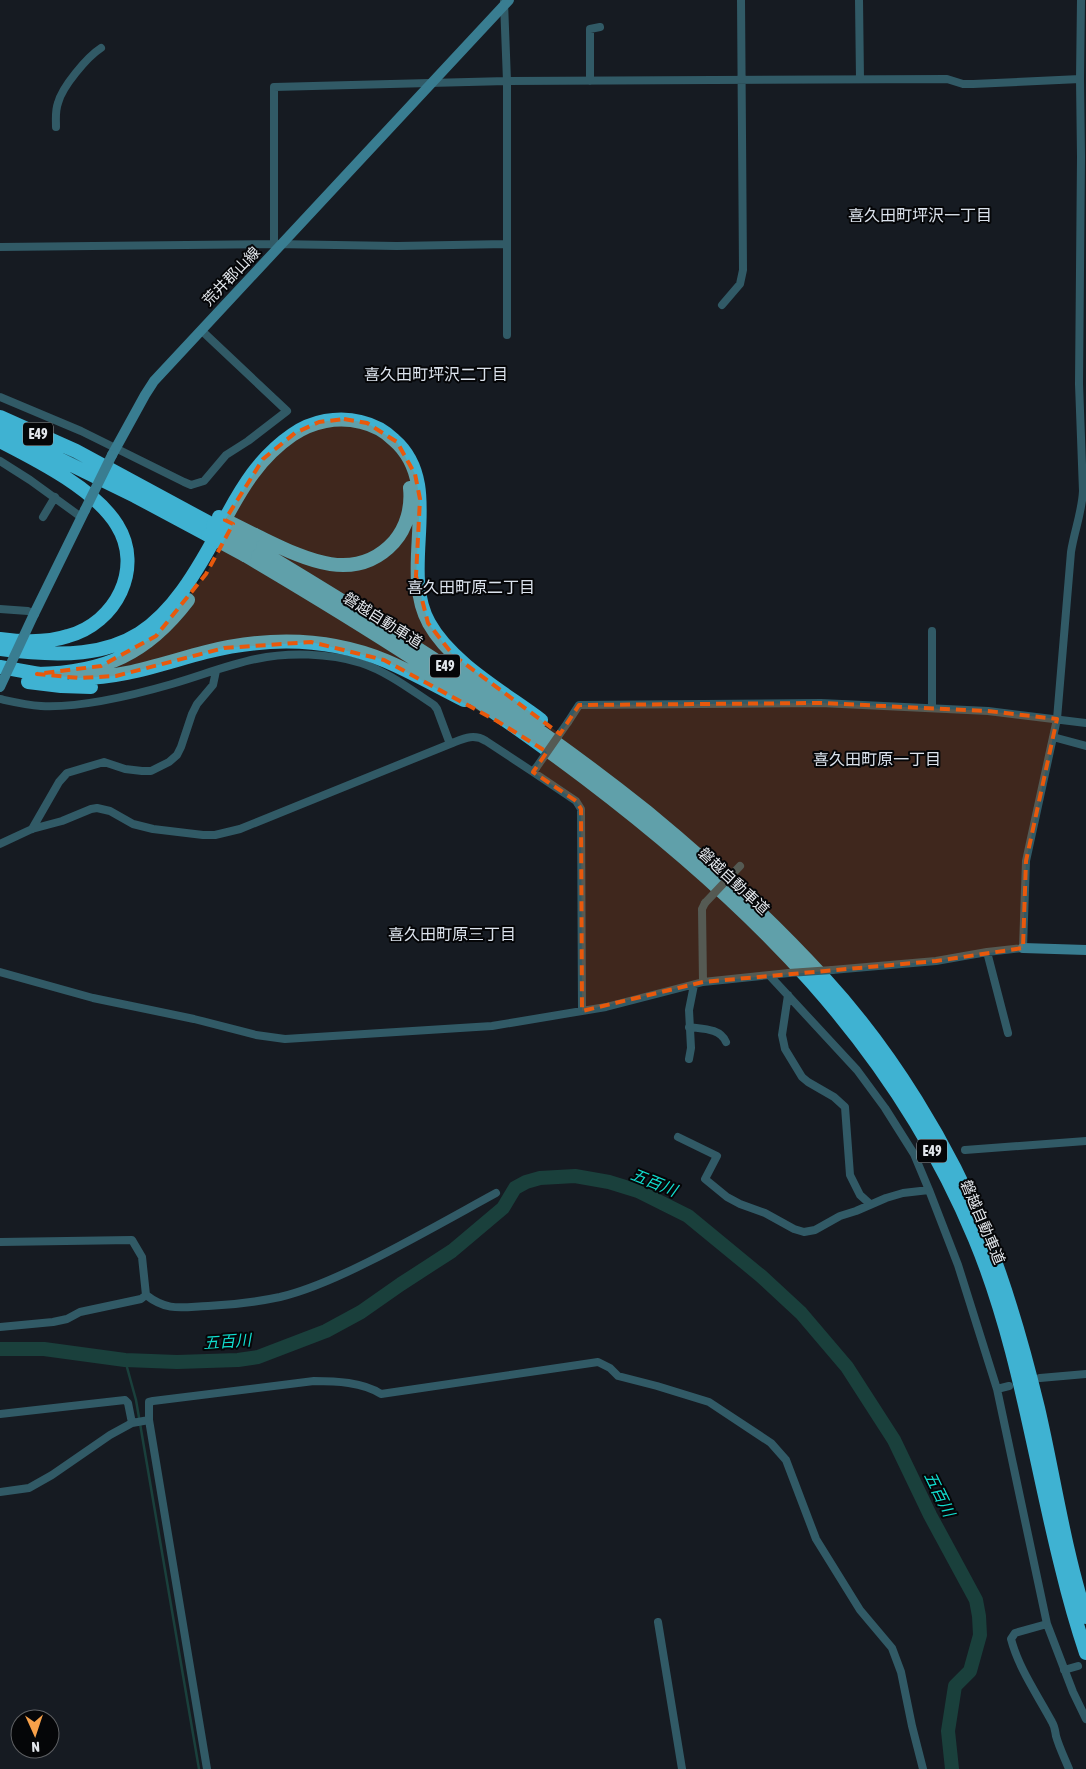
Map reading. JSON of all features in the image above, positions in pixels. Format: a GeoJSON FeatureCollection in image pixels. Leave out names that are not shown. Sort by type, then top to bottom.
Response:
{"type":"FeatureCollection","features":[{"type":"Feature","properties":{"kind":"highway","name":"E49"},"geometry":{"type":"LineString","coordinates":[[0,417],[143,479],[213,526]]}},
{"type":"Feature","properties":{"kind":"highway"},"geometry":{"type":"LineString","coordinates":[[0,649],[52,654],[95,651],[132,639],[154,624],[174,603],[195,574],[237,497],[263,459],[284,440],[306,427],[332,420],[356,420],[388,434],[404,451],[415,474],[420,499],[416,562],[417,588],[424,612],[435,634],[465,665],[578,748],[631,800]]}},
{"type":"Feature","properties":{"kind":"highway"},"geometry":{"type":"LineString","coordinates":[[38,674],[77,671],[101,666],[134,651],[156,636],[173,620],[198,586],[250,494],[262,476],[284,452],[312,434],[332,429],[355,429],[374,436],[397,454],[406,471],[411,490],[406,520],[396,539],[384,551],[371,559],[350,564],[326,564],[293,553],[250,545],[213,526]]}},
{"type":"Feature","properties":{"kind":"highway","name":"磐越自動車道"},"geometry":{"type":"LineString","coordinates":[[0,430],[135,496],[213,526],[250,545],[430,655],[538,729],[631,800],[713,867],[761,912],[827,980],[896,1070],[932,1130],[968,1198],[1004,1287],[1034,1392],[1072,1565],[1086,1617]]}},
{"type":"Feature","properties":{"kind":"highway"},"geometry":{"type":"LineString","coordinates":[[0,441],[82,489],[104,508],[122,534],[127,553],[128,573],[121,594],[108,611],[90,627],[58,639],[34,641],[0,640]]}},
{"type":"Feature","properties":{"kind":"highway","name":"磐越自動車道"},"geometry":{"type":"LineString","coordinates":[[250,545],[340,611],[532,738],[678,852],[752,919],[791,958],[857,1037],[913,1117],[942,1170],[975,1240],[994,1291],[1016,1366],[1061,1568],[1086,1653]]}},
{"type":"Feature","properties":{"kind":"highway"},"geometry":{"type":"LineString","coordinates":[[0,640],[31,646],[56,647],[97,643],[121,636],[154,617],[175,598],[195,574]]}},
{"type":"Feature","properties":{"kind":"highway"},"geometry":{"type":"LineString","coordinates":[[0,667],[38,674],[79,678],[116,676],[141,671],[209,651],[240,645],[282,641],[311,642],[341,647],[400,667],[465,701],[574,770]]}},
{"type":"Feature","properties":{"kind":"highway"},"geometry":{"type":"LineString","coordinates":[[0,676],[55,686],[107,686],[149,676],[213,652],[240,645]]}},
{"type":"Feature","properties":{"kind":"main road","name":"荒井郡山線"},"geometry":{"type":"LineString","coordinates":[[0,687],[83,513],[114,451],[149,388],[278,244],[432,83],[506,2]]}},
{"type":"Feature","properties":{"kind":"main road"},"geometry":{"type":"LineString","coordinates":[[1023,948],[1086,950]]}},
{"type":"Feature","properties":{"kind":"street"},"geometry":{"type":"LineString","coordinates":[[722,305],[740,284],[743,270],[741,0]]}},
{"type":"Feature","properties":{"kind":"street"},"geometry":{"type":"LineString","coordinates":[[860,0],[860,79]]}},
{"type":"Feature","properties":{"kind":"street"},"geometry":{"type":"LineString","coordinates":[[0,972],[93,998],[273,1038],[285,1039],[492,1026],[619,1004],[703,982],[936,961],[1023,948],[1026,861],[1057,719],[1071,552],[1083,491],[1079,384],[1083,340],[1080,79],[1083,25],[1082,0]]}},
{"type":"Feature","properties":{"kind":"street"},"geometry":{"type":"LineString","coordinates":[[506,2],[507,335]]}},
{"type":"Feature","properties":{"kind":"street"},"geometry":{"type":"LineString","coordinates":[[590,81],[590,29],[600,27]]}},
{"type":"Feature","properties":{"kind":"street"},"geometry":{"type":"LineString","coordinates":[[56,127],[58,102],[64,90],[91,55],[101,48]]}},
{"type":"Feature","properties":{"kind":"street"},"geometry":{"type":"LineString","coordinates":[[278,244],[274,87],[432,83],[860,79],[947,79],[962,84],[973,84],[1080,79]]}},
{"type":"Feature","properties":{"kind":"street"},"geometry":{"type":"LineString","coordinates":[[0,246],[507,244]]}},
{"type":"Feature","properties":{"kind":"street"},"geometry":{"type":"LineString","coordinates":[[0,397],[184,482],[191,485],[197,484],[204,481],[226,455],[287,412],[201,330]]}},
{"type":"Feature","properties":{"kind":"street"},"geometry":{"type":"LineString","coordinates":[[0,461],[83,513]]}},
{"type":"Feature","properties":{"kind":"street"},"geometry":{"type":"LineString","coordinates":[[43,517],[55,497]]}},
{"type":"Feature","properties":{"kind":"street"},"geometry":{"type":"LineString","coordinates":[[0,609],[28,611],[34,614]]}},
{"type":"Feature","properties":{"kind":"street"},"geometry":{"type":"LineString","coordinates":[[932,631],[932,708]]}},
{"type":"Feature","properties":{"kind":"street"},"geometry":{"type":"LineString","coordinates":[[0,699],[31,705],[74,705],[171,684],[257,659],[277,656],[326,656],[343,658],[363,664],[400,682],[434,705],[450,744]]}},
{"type":"Feature","properties":{"kind":"street"},"geometry":{"type":"LineString","coordinates":[[32,829],[59,782],[67,773],[104,762],[125,769],[151,771],[169,762],[177,755],[181,747],[197,704],[213,685],[216,670]]}},
{"type":"Feature","properties":{"kind":"street"},"geometry":{"type":"LineString","coordinates":[[535,770],[579,705],[821,703],[988,710],[1086,723]]}},
{"type":"Feature","properties":{"kind":"street"},"geometry":{"type":"LineString","coordinates":[[0,844],[32,829],[62,821],[97,808],[110,811],[139,827],[202,835],[226,833],[468,737],[480,737],[535,770],[576,801],[581,809],[582,1011]]}},
{"type":"Feature","properties":{"kind":"street"},"geometry":{"type":"LineString","coordinates":[[1053,738],[1086,746]]}},
{"type":"Feature","properties":{"kind":"street"},"geometry":{"type":"LineString","coordinates":[[703,982],[702,909],[705,903],[741,864]]}},
{"type":"Feature","properties":{"kind":"street"},"geometry":{"type":"LineString","coordinates":[[987,952],[1008,1033]]}},
{"type":"Feature","properties":{"kind":"street"},"geometry":{"type":"LineString","coordinates":[[770,976],[857,1070],[885,1108],[914,1154],[958,1264],[997,1389],[1047,1624],[1064,1670],[1086,1719]]}},
{"type":"Feature","properties":{"kind":"street"},"geometry":{"type":"LineString","coordinates":[[690,1059],[689,1010],[694,985]]}},
{"type":"Feature","properties":{"kind":"street"},"geometry":{"type":"LineString","coordinates":[[788,994],[782,1035],[785,1049],[802,1077],[834,1097],[844,1106],[850,1175],[860,1195],[870,1204]]}},
{"type":"Feature","properties":{"kind":"street"},"geometry":{"type":"LineString","coordinates":[[689,1027],[714,1031],[724,1037],[726,1042]]}},
{"type":"Feature","properties":{"kind":"street"},"geometry":{"type":"LineString","coordinates":[[678,1137],[717,1156],[705,1179],[727,1197],[740,1204],[766,1213],[794,1229],[804,1232],[815,1230],[840,1216],[856,1212],[870,1204],[894,1196],[929,1190]]}},
{"type":"Feature","properties":{"kind":"street"},"geometry":{"type":"LineString","coordinates":[[965,1150],[1086,1141]]}},
{"type":"Feature","properties":{"kind":"street"},"geometry":{"type":"LineString","coordinates":[[0,1242],[132,1240],[142,1257],[146,1295],[161,1306],[230,1305],[282,1297],[319,1284],[397,1248],[496,1193]]}},
{"type":"Feature","properties":{"kind":"street"},"geometry":{"type":"LineString","coordinates":[[0,1327],[53,1322],[80,1312],[141,1299],[146,1295]]}},
{"type":"Feature","properties":{"kind":"street"},"geometry":{"type":"LineString","coordinates":[[0,1492],[30,1488],[110,1435],[141,1421],[149,1402],[154,1400],[314,1381],[332,1381],[366,1387],[381,1394],[598,1362],[610,1368],[618,1376],[708,1402],[772,1443],[786,1460],[816,1539],[860,1610],[892,1648],[901,1672],[923,1769]]}},
{"type":"Feature","properties":{"kind":"street"},"geometry":{"type":"LineString","coordinates":[[1040,1378],[1086,1374]]}},
{"type":"Feature","properties":{"kind":"street"},"geometry":{"type":"LineString","coordinates":[[997,1389],[1009,1386]]}},
{"type":"Feature","properties":{"kind":"street"},"geometry":{"type":"LineString","coordinates":[[0,1414],[125,1400],[141,1421],[207,1769]]}},
{"type":"Feature","properties":{"kind":"street"},"geometry":{"type":"LineString","coordinates":[[658,1622],[682,1769]]}},
{"type":"Feature","properties":{"kind":"street"},"geometry":{"type":"LineString","coordinates":[[1047,1624],[1015,1634],[1011,1639],[1019,1664],[1053,1723],[1056,1737],[1069,1769]]}},
{"type":"Feature","properties":{"kind":"street"},"geometry":{"type":"LineString","coordinates":[[1064,1670],[1078,1666]]}},
{"type":"Feature","properties":{"kind":"highlighted area"},"geometry":{"type":"Polygon","coordinates":[[[344,419],[367,423],[397,442],[415,474],[420,499],[416,576],[428,623],[453,655],[560,734],[579,705],[821,703],[988,711],[1057,719],[1026,861],[1023,948],[936,961],[703,982],[582,1011],[581,809],[576,801],[533,772],[547,752],[497,721],[384,660],[311,642],[224,648],[116,676],[79,678],[37,674],[101,666],[156,636],[206,574],[233,524],[225,520],[263,459],[295,433],[319,422],[344,419]]]}},
{"type":"Feature","properties":{"kind":"waterway","name":"五百川"},"geometry":{"type":"LineString","coordinates":[[0,1349],[44,1349],[125,1360],[177,1362],[238,1360],[258,1357],[326,1331],[361,1312],[452,1251],[503,1208],[515,1188],[526,1182],[540,1178],[575,1176],[609,1182],[638,1191],[688,1216],[761,1276],[801,1313],[847,1367],[894,1440],[930,1515],[976,1600],[979,1616],[980,1635],[970,1671],[955,1686],[948,1731],[952,1769]]}},
{"type":"Feature","properties":{"kind":"waterway"},"geometry":{"type":"LineString","coordinates":[[125,1360],[136,1400],[199,1769]]}},
{"type":"Feature","properties":{"kind":"district","name":"喜久田町坪沢一丁目"},"geometry":{"type":"Point","coordinates":[920,215]}},
{"type":"Feature","properties":{"kind":"district","name":"喜久田町坪沢二丁目"},"geometry":{"type":"Point","coordinates":[436,374]}},
{"type":"Feature","properties":{"kind":"district","name":"喜久田町原二丁目"},"geometry":{"type":"Point","coordinates":[471,587]}},
{"type":"Feature","properties":{"kind":"district","name":"喜久田町原一丁目"},"geometry":{"type":"Point","coordinates":[877,759]}},
{"type":"Feature","properties":{"kind":"district","name":"喜久田町原三丁目"},"geometry":{"type":"Point","coordinates":[452,934]}}]}
